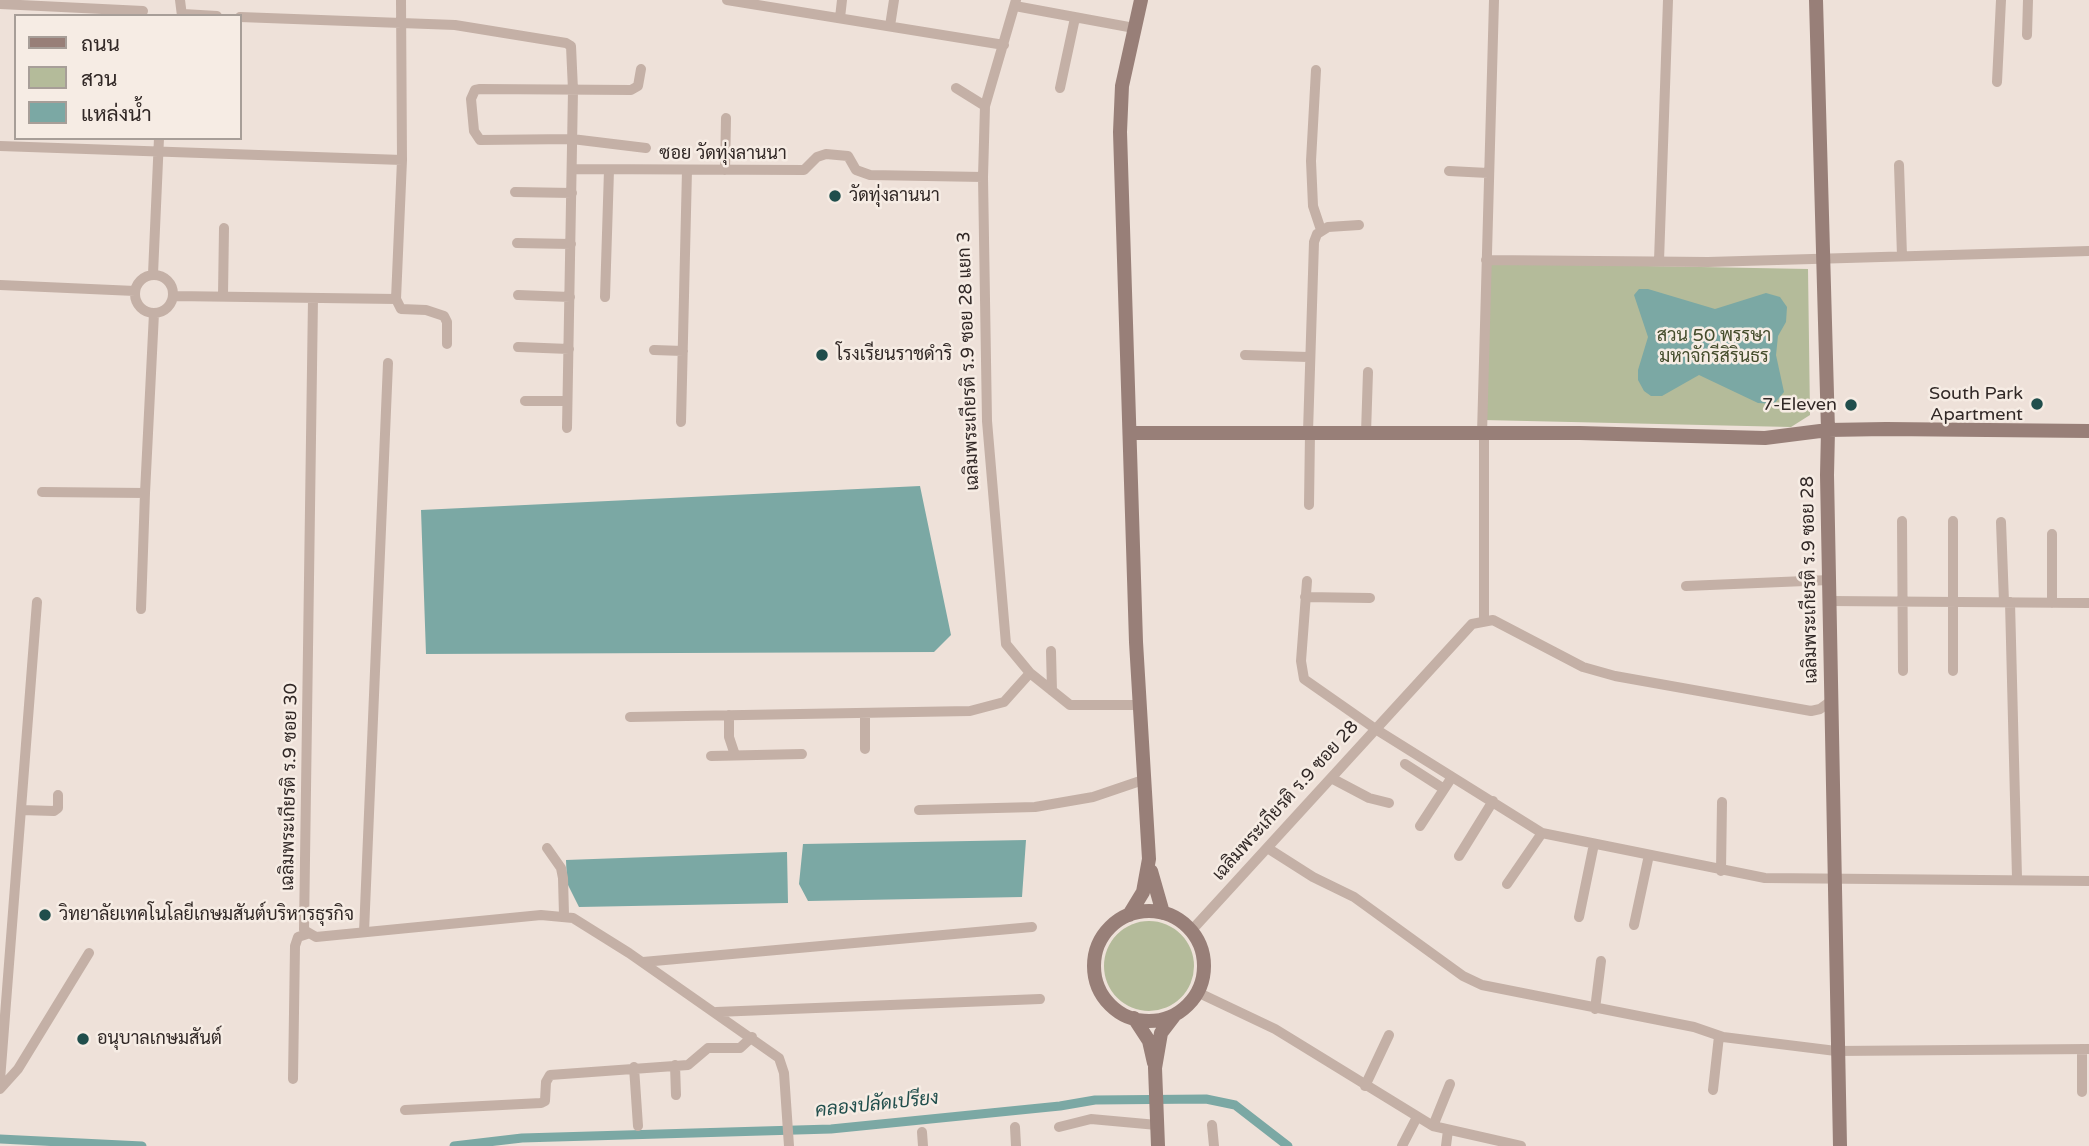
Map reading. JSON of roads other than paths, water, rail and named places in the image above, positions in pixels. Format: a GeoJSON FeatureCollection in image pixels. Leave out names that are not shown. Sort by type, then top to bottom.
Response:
{"type":"FeatureCollection","features":[{"type":"Feature","properties":{"kind":"main road"},"geometry":{"type":"LineString","coordinates":[[1141,0],[1122,86],[1120,132],[1139,705],[1146,779],[1149,859],[1163,913]]}},
{"type":"Feature","properties":{"kind":"main road","name":"เฉลิมพระเกียรติ ร.9 ซอย 28"},"geometry":{"type":"LineString","coordinates":[[1816,0],[1828,430],[1831,701]]}},
{"type":"Feature","properties":{"kind":"main road"},"geometry":{"type":"LineString","coordinates":[[1130,433],[1309,432],[1765,438],[1828,430],[2089,431]]}},
{"type":"Feature","properties":{"kind":"main road"},"geometry":{"type":"LineString","coordinates":[[1831,701],[1840,1146]]}},
{"type":"Feature","properties":{"kind":"main road"},"geometry":{"type":"LineString","coordinates":[[1149,859],[1143,892],[1129,915],[1104,935],[1094,966],[1104,997],[1120,1012],[1134,1018],[1159,1020],[1177,1013]]}},
{"type":"Feature","properties":{"kind":"main road"},"geometry":{"type":"LineString","coordinates":[[1129,915],[1146,911],[1163,913],[1179,920],[1191,931],[1204,961],[1197,992],[1161,1033],[1155,1068]]}},
{"type":"Feature","properties":{"kind":"main road"},"geometry":{"type":"LineString","coordinates":[[1134,1018],[1149,1041],[1155,1068],[1158,1146]]}},
{"type":"Feature","properties":{"kind":"street"},"geometry":{"type":"LineString","coordinates":[[401,0],[402,160],[396,299],[401,309],[426,310],[444,316],[447,322],[447,344]]}},
{"type":"Feature","properties":{"kind":"street"},"geometry":{"type":"LineString","coordinates":[[727,0],[1004,45]]}},
{"type":"Feature","properties":{"kind":"street"},"geometry":{"type":"LineString","coordinates":[[840,18],[842,0]]}},
{"type":"Feature","properties":{"kind":"street"},"geometry":{"type":"LineString","coordinates":[[890,26],[894,0]]}},
{"type":"Feature","properties":{"kind":"street"},"geometry":{"type":"LineString","coordinates":[[1483,620],[1486,260],[1494,0]]}},
{"type":"Feature","properties":{"kind":"street"},"geometry":{"type":"LineString","coordinates":[[1658,261],[1668,0]]}},
{"type":"Feature","properties":{"kind":"street"},"geometry":{"type":"LineString","coordinates":[[1997,82],[2001,0]]}},
{"type":"Feature","properties":{"kind":"street"},"geometry":{"type":"LineString","coordinates":[[2026,35],[2028,0]]}},
{"type":"Feature","properties":{"kind":"street","name":"เฉลิมพระเกียรติ ร.9 ซอย 28 แยก 3"},"geometry":{"type":"LineString","coordinates":[[1134,28],[1075,18],[1016,3],[985,106],[983,177],[986,421],[1005,634],[1009,650],[1030,673],[1076,706],[1139,705]]}},
{"type":"Feature","properties":{"kind":"street"},"geometry":{"type":"LineString","coordinates":[[0,4],[145,9]]}},
{"type":"Feature","properties":{"kind":"street"},"geometry":{"type":"LineString","coordinates":[[242,17],[455,25],[566,43],[572,49],[567,428]]}},
{"type":"Feature","properties":{"kind":"street"},"geometry":{"type":"LineString","coordinates":[[1060,88],[1075,18]]}},
{"type":"Feature","properties":{"kind":"street"},"geometry":{"type":"LineString","coordinates":[[641,69],[638,86],[631,90],[480,89],[475,90],[471,99],[474,131],[480,140],[572,139],[646,148]]}},
{"type":"Feature","properties":{"kind":"street"},"geometry":{"type":"LineString","coordinates":[[1316,70],[1311,161],[1313,206],[1321,230]]}},
{"type":"Feature","properties":{"kind":"street"},"geometry":{"type":"LineString","coordinates":[[956,88],[985,106]]}},
{"type":"Feature","properties":{"kind":"street"},"geometry":{"type":"LineString","coordinates":[[725,170],[726,118]]}},
{"type":"Feature","properties":{"kind":"street"},"geometry":{"type":"LineString","coordinates":[[153,274],[159,140]]}},
{"type":"Feature","properties":{"kind":"street"},"geometry":{"type":"LineString","coordinates":[[0,146],[402,160]]}},
{"type":"Feature","properties":{"kind":"street","name":"ซอย วัดทุ่งลานนา"},"geometry":{"type":"LineString","coordinates":[[572,169],[804,170],[817,157],[826,154],[848,156],[856,170],[870,175],[983,177]]}},
{"type":"Feature","properties":{"kind":"street"},"geometry":{"type":"LineString","coordinates":[[1899,165],[1902,256]]}},
{"type":"Feature","properties":{"kind":"street"},"geometry":{"type":"LineString","coordinates":[[605,297],[609,170]]}},
{"type":"Feature","properties":{"kind":"street"},"geometry":{"type":"LineString","coordinates":[[681,422],[687,170]]}},
{"type":"Feature","properties":{"kind":"street"},"geometry":{"type":"LineString","coordinates":[[1449,171],[1488,173]]}},
{"type":"Feature","properties":{"kind":"street"},"geometry":{"type":"LineString","coordinates":[[515,192],[572,193]]}},
{"type":"Feature","properties":{"kind":"street"},"geometry":{"type":"LineString","coordinates":[[1309,505],[1308,357],[1314,242],[1321,230],[1334,226],[1359,225]]}},
{"type":"Feature","properties":{"kind":"street"},"geometry":{"type":"LineString","coordinates":[[223,295],[225,228]]}},
{"type":"Feature","properties":{"kind":"street"},"geometry":{"type":"LineString","coordinates":[[517,243],[571,244]]}},
{"type":"Feature","properties":{"kind":"street"},"geometry":{"type":"LineString","coordinates":[[1486,260],[1822,259],[2089,251]]}},
{"type":"Feature","properties":{"kind":"street"},"geometry":{"type":"LineString","coordinates":[[153,274],[168,280],[173,296],[167,308],[154,313],[138,304],[135,291],[141,280],[153,274]]}},
{"type":"Feature","properties":{"kind":"street"},"geometry":{"type":"LineString","coordinates":[[0,285],[135,291]]}},
{"type":"Feature","properties":{"kind":"street"},"geometry":{"type":"LineString","coordinates":[[518,295],[570,297]]}},
{"type":"Feature","properties":{"kind":"street"},"geometry":{"type":"LineString","coordinates":[[173,296],[396,299]]}},
{"type":"Feature","properties":{"kind":"street","name":"เฉลิมพระเกียรติ ร.9 ซอย 30"},"geometry":{"type":"LineString","coordinates":[[307,934],[303,925],[313,298]]}},
{"type":"Feature","properties":{"kind":"street"},"geometry":{"type":"LineString","coordinates":[[141,609],[154,313]]}},
{"type":"Feature","properties":{"kind":"street"},"geometry":{"type":"LineString","coordinates":[[518,347],[569,349]]}},
{"type":"Feature","properties":{"kind":"street"},"geometry":{"type":"LineString","coordinates":[[654,350],[683,351]]}},
{"type":"Feature","properties":{"kind":"street"},"geometry":{"type":"LineString","coordinates":[[1245,355],[1308,357]]}},
{"type":"Feature","properties":{"kind":"street"},"geometry":{"type":"LineString","coordinates":[[364,932],[388,363]]}},
{"type":"Feature","properties":{"kind":"street"},"geometry":{"type":"LineString","coordinates":[[1366,433],[1368,372]]}},
{"type":"Feature","properties":{"kind":"street"},"geometry":{"type":"LineString","coordinates":[[525,401],[567,401]]}},
{"type":"Feature","properties":{"kind":"street"},"geometry":{"type":"LineString","coordinates":[[42,492],[145,493]]}},
{"type":"Feature","properties":{"kind":"street"},"geometry":{"type":"LineString","coordinates":[[1902,521],[1903,671]]}},
{"type":"Feature","properties":{"kind":"street"},"geometry":{"type":"LineString","coordinates":[[1953,521],[1954,670]]}},
{"type":"Feature","properties":{"kind":"street"},"geometry":{"type":"LineString","coordinates":[[2001,522],[2007,602],[2017,878]]}},
{"type":"Feature","properties":{"kind":"street"},"geometry":{"type":"LineString","coordinates":[[2052,534],[2052,603]]}},
{"type":"Feature","properties":{"kind":"street"},"geometry":{"type":"LineString","coordinates":[[1686,586],[1829,580]]}},
{"type":"Feature","properties":{"kind":"street"},"geometry":{"type":"LineString","coordinates":[[1307,581],[1301,662],[1304,679],[1377,730],[1542,832],[1765,878],[2017,878],[2089,881]]}},
{"type":"Feature","properties":{"kind":"street"},"geometry":{"type":"LineString","coordinates":[[1306,597],[1370,598]]}},
{"type":"Feature","properties":{"kind":"street"},"geometry":{"type":"LineString","coordinates":[[1830,601],[2089,603]]}},
{"type":"Feature","properties":{"kind":"street"},"geometry":{"type":"LineString","coordinates":[[0,1080],[2,1023],[37,602]]}},
{"type":"Feature","properties":{"kind":"street","name":"เฉลิมพระเกียรติ ร.9 ซอย 28"},"geometry":{"type":"LineString","coordinates":[[1191,931],[1333,779],[1466,629],[1483,620],[1504,626],[1563,658],[1597,672],[1686,691],[1811,711],[1820,709],[1831,701]]}},
{"type":"Feature","properties":{"kind":"street"},"geometry":{"type":"LineString","coordinates":[[1051,651],[1052,691]]}},
{"type":"Feature","properties":{"kind":"street"},"geometry":{"type":"LineString","coordinates":[[630,717],[986,709],[1011,697],[1030,673]]}},
{"type":"Feature","properties":{"kind":"street"},"geometry":{"type":"LineString","coordinates":[[865,713],[865,749]]}},
{"type":"Feature","properties":{"kind":"street"},"geometry":{"type":"LineString","coordinates":[[729,715],[729,737],[735,755]]}},
{"type":"Feature","properties":{"kind":"street"},"geometry":{"type":"LineString","coordinates":[[711,755],[802,754]]}},
{"type":"Feature","properties":{"kind":"street"},"geometry":{"type":"LineString","coordinates":[[1405,764],[1444,789]]}},
{"type":"Feature","properties":{"kind":"street"},"geometry":{"type":"LineString","coordinates":[[1420,826],[1452,777]]}},
{"type":"Feature","properties":{"kind":"street"},"geometry":{"type":"LineString","coordinates":[[919,810],[1035,807],[1093,797],[1146,779]]}},
{"type":"Feature","properties":{"kind":"street"},"geometry":{"type":"LineString","coordinates":[[1333,779],[1369,798],[1389,803]]}},
{"type":"Feature","properties":{"kind":"street"},"geometry":{"type":"LineString","coordinates":[[21,810],[54,811],[58,808],[58,795]]}},
{"type":"Feature","properties":{"kind":"street"},"geometry":{"type":"LineString","coordinates":[[1459,856],[1493,801]]}},
{"type":"Feature","properties":{"kind":"street"},"geometry":{"type":"LineString","coordinates":[[1721,871],[1722,802]]}},
{"type":"Feature","properties":{"kind":"street"},"geometry":{"type":"LineString","coordinates":[[1507,884],[1542,832]]}},
{"type":"Feature","properties":{"kind":"street"},"geometry":{"type":"LineString","coordinates":[[1579,917],[1594,844]]}},
{"type":"Feature","properties":{"kind":"street"},"geometry":{"type":"LineString","coordinates":[[547,848],[561,868],[564,878],[564,915]]}},
{"type":"Feature","properties":{"kind":"street"},"geometry":{"type":"LineString","coordinates":[[1269,849],[1313,877],[1354,897],[1475,983],[1693,1027],[1719,1036],[1836,1051],[2085,1049],[2082,1092]]}},
{"type":"Feature","properties":{"kind":"street"},"geometry":{"type":"LineString","coordinates":[[1634,925],[1649,855]]}},
{"type":"Feature","properties":{"kind":"street"},"geometry":{"type":"LineString","coordinates":[[293,1079],[295,946],[298,937],[307,934],[316,937],[564,915],[643,962],[779,1058],[784,1073],[789,1146]]}},
{"type":"Feature","properties":{"kind":"street"},"geometry":{"type":"LineString","coordinates":[[643,962],[1032,927]]}},
{"type":"Feature","properties":{"kind":"street"},"geometry":{"type":"LineString","coordinates":[[0,1089],[18,1069],[89,953]]}},
{"type":"Feature","properties":{"kind":"street"},"geometry":{"type":"LineString","coordinates":[[1595,1009],[1601,961]]}},
{"type":"Feature","properties":{"kind":"street"},"geometry":{"type":"LineString","coordinates":[[1197,992],[1275,1029],[1433,1126],[1521,1146]]}},
{"type":"Feature","properties":{"kind":"street"},"geometry":{"type":"LineString","coordinates":[[715,1012],[1040,999]]}},
{"type":"Feature","properties":{"kind":"street"},"geometry":{"type":"LineString","coordinates":[[1365,1086],[1389,1035]]}},
{"type":"Feature","properties":{"kind":"street"},"geometry":{"type":"LineString","coordinates":[[1713,1090],[1719,1036]]}},
{"type":"Feature","properties":{"kind":"street"},"geometry":{"type":"LineString","coordinates":[[405,1110],[541,1103],[545,1101],[546,1082],[550,1075],[688,1065],[708,1048],[740,1048],[752,1037]]}},
{"type":"Feature","properties":{"kind":"street"},"geometry":{"type":"LineString","coordinates":[[676,1065],[676,1095]]}},
{"type":"Feature","properties":{"kind":"street"},"geometry":{"type":"LineString","coordinates":[[634,1067],[638,1126]]}},
{"type":"Feature","properties":{"kind":"street"},"geometry":{"type":"LineString","coordinates":[[1433,1126],[1450,1084]]}},
{"type":"Feature","properties":{"kind":"street"},"geometry":{"type":"LineString","coordinates":[[1402,1146],[1416,1117]]}},
{"type":"Feature","properties":{"kind":"street"},"geometry":{"type":"LineString","coordinates":[[1059,1127],[1091,1119],[1157,1120]]}},
{"type":"Feature","properties":{"kind":"street"},"geometry":{"type":"LineString","coordinates":[[1212,1125],[1214,1146]]}},
{"type":"Feature","properties":{"kind":"street"},"geometry":{"type":"LineString","coordinates":[[1015,1127],[1016,1146]]}},
{"type":"Feature","properties":{"kind":"street"},"geometry":{"type":"LineString","coordinates":[[1446,1146],[1448,1130]]}},
{"type":"Feature","properties":{"kind":"street"},"geometry":{"type":"LineString","coordinates":[[922,1132],[923,1146]]}},
{"type":"Feature","properties":{"kind":"water"},"geometry":{"type":"Polygon","coordinates":[[[1639,289],[1648,289],[1715,309],[1766,293],[1780,297],[1787,307],[1786,322],[1778,336],[1776,355],[1784,392],[1774,404],[1758,403],[1699,375],[1662,396],[1651,396],[1644,391],[1638,380],[1638,370],[1648,337],[1634,295],[1639,289]]]}},
{"type":"Feature","properties":{"kind":"water"},"geometry":{"type":"Polygon","coordinates":[[[920,486],[951,635],[934,652],[426,654],[421,510],[920,486]]]}},
{"type":"Feature","properties":{"kind":"water"},"geometry":{"type":"Polygon","coordinates":[[[1026,840],[1022,897],[808,901],[799,884],[803,844],[1026,840]]]}},
{"type":"Feature","properties":{"kind":"water"},"geometry":{"type":"Polygon","coordinates":[[[787,852],[788,903],[579,907],[567,883],[566,860],[787,852]]]}},
{"type":"Feature","properties":{"kind":"waterway","name":"คลองปลัดเปรียง"},"geometry":{"type":"LineString","coordinates":[[454,1146],[522,1138],[831,1129],[1060,1106],[1095,1100],[1206,1099],[1235,1105],[1288,1146]]}},
{"type":"Feature","properties":{"kind":"waterway","name":"คลองปลัดเปรียง"},"geometry":{"type":"LineString","coordinates":[[0,1139],[142,1146]]}},
{"type":"Feature","properties":{"kind":"place","name":"วัดทุ่งลานนา"},"geometry":{"type":"Point","coordinates":[835,196]}},
{"type":"Feature","properties":{"kind":"place","name":"โรงเรียนราชดำริ"},"geometry":{"type":"Point","coordinates":[822,355]}},
{"type":"Feature","properties":{"kind":"place","name":"South Park Apartment"},"geometry":{"type":"Point","coordinates":[2037,404]}},
{"type":"Feature","properties":{"kind":"place","name":"7-Eleven"},"geometry":{"type":"Point","coordinates":[1851,405]}},
{"type":"Feature","properties":{"kind":"place","name":"วิทยาลัยเทคโนโลยีเกษมสันต์บริหารธุรกิจ"},"geometry":{"type":"Point","coordinates":[45,915]}},
{"type":"Feature","properties":{"kind":"place","name":"อนุบาลเกษมสันต์"},"geometry":{"type":"Point","coordinates":[83,1039]}},
{"type":"Feature","properties":{"kind":"park label","name":"สวน 50 พรรษา มหาจักรีสิรินธร"},"geometry":{"type":"Point","coordinates":[1714,346]}}]}
